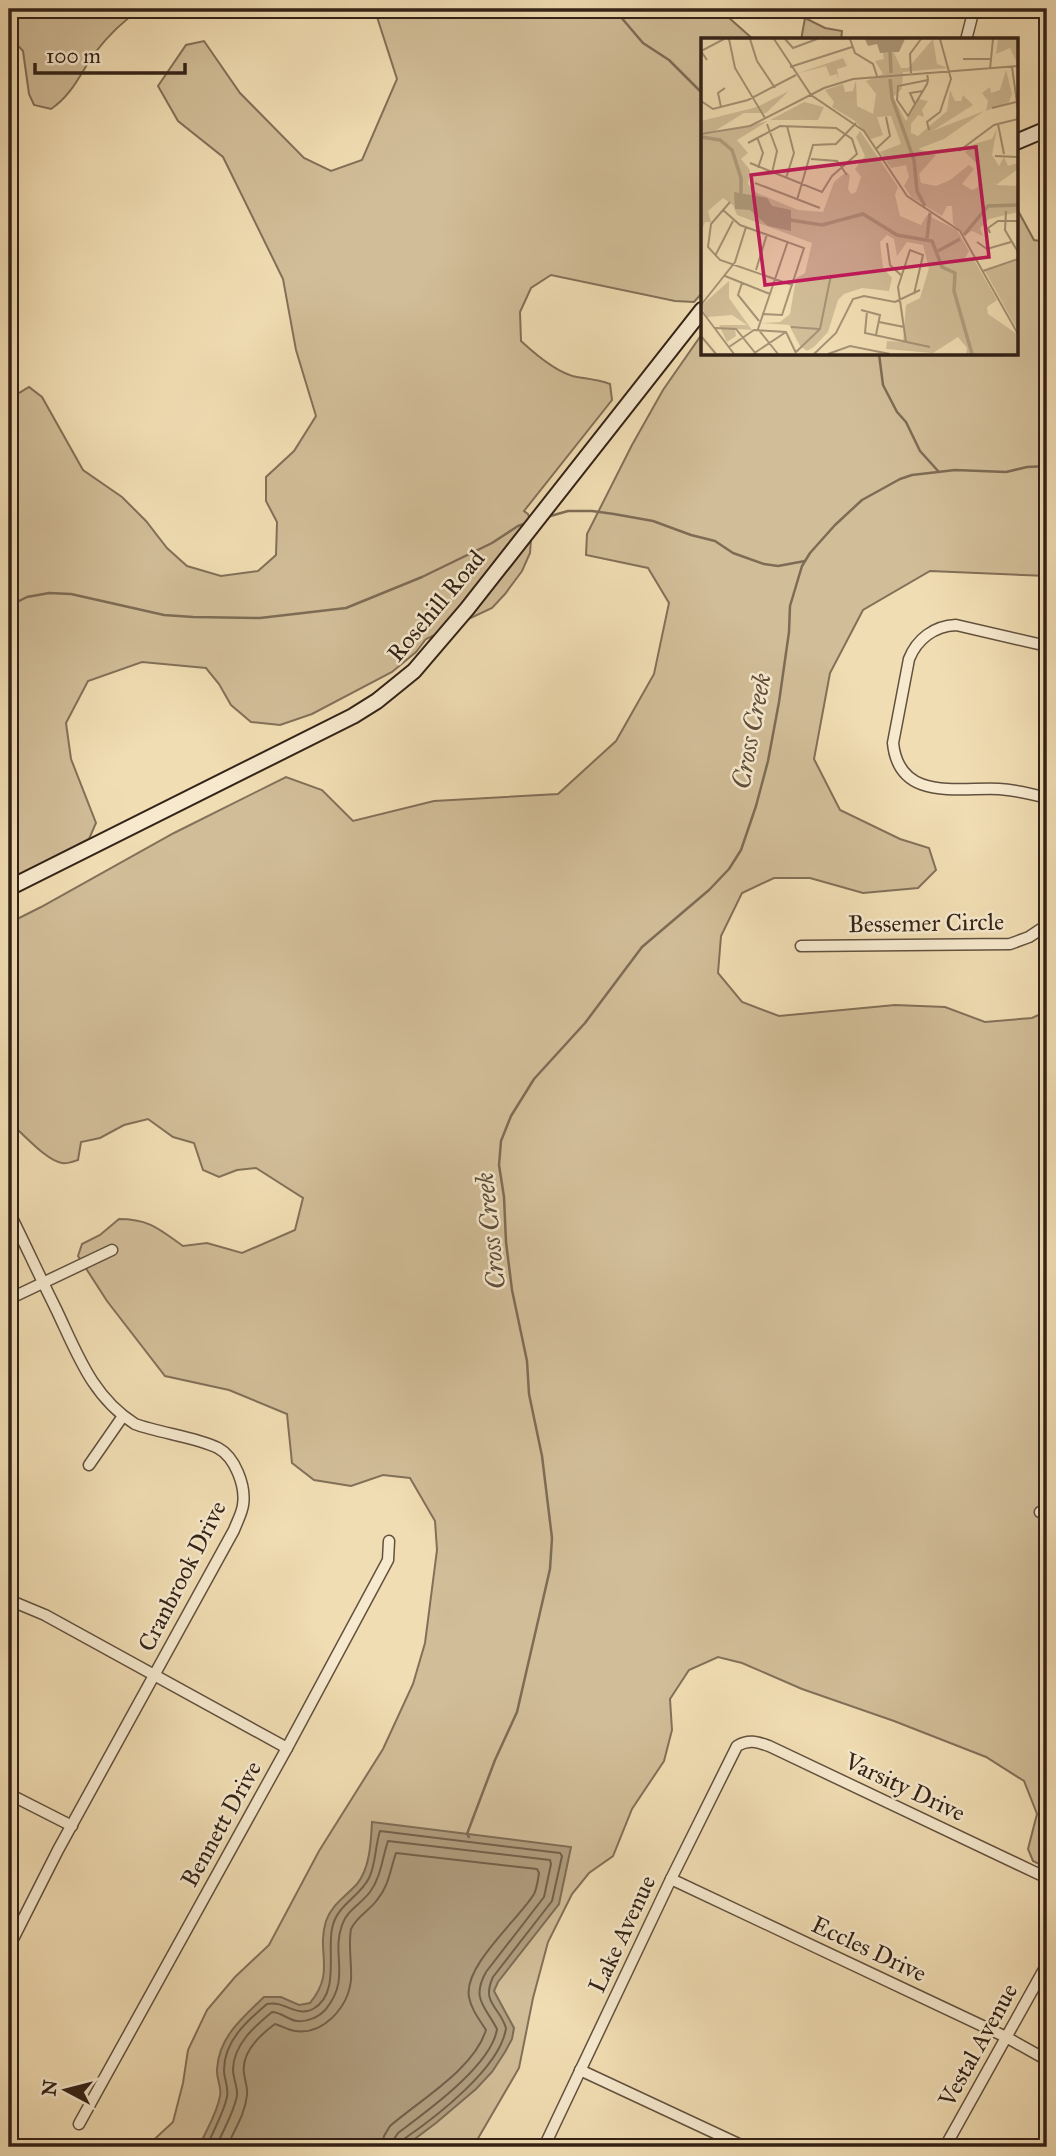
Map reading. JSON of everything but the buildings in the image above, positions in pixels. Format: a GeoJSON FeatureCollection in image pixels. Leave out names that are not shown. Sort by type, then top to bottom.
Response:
{"type":"FeatureCollection","features":[{"type":"Feature","properties":{"kind":"main road"},"geometry":{"type":"LineString","coordinates":[[1018,141],[1047,129]]}},
{"type":"Feature","properties":{"kind":"main road","name":"Rosehill Road"},"geometry":{"type":"LineString","coordinates":[[9,888],[353,716],[399,684],[430,654],[460,618],[701,311]]}},
{"type":"Feature","properties":{"kind":"street"},"geometry":{"type":"LineString","coordinates":[[966,38],[974,9]]}},
{"type":"Feature","properties":{"kind":"street"},"geometry":{"type":"LineString","coordinates":[[1047,646],[956,625],[930,633],[915,647],[909,659],[893,743],[895,757],[901,769],[923,786],[1005,789],[1047,798]]}},
{"type":"Feature","properties":{"kind":"street","name":"Bessemer Circle"},"geometry":{"type":"LineString","coordinates":[[801,946],[1010,944],[1029,937],[1047,925]]}},
{"type":"Feature","properties":{"kind":"street","name":"Cranbrook Drive"},"geometry":{"type":"LineString","coordinates":[[9,1212],[86,1373],[102,1395],[123,1416],[147,1428],[220,1449],[237,1470],[244,1497],[242,1511],[234,1530],[9,1947]]}},
{"type":"Feature","properties":{"kind":"street"},"geometry":{"type":"LineString","coordinates":[[9,1299],[112,1250]]}},
{"type":"Feature","properties":{"kind":"street"},"geometry":{"type":"LineString","coordinates":[[89,1465],[123,1416]]}},
{"type":"Feature","properties":{"kind":"street","name":"Bennett Drive"},"geometry":{"type":"LineString","coordinates":[[79,2124],[288,1748],[388,1560],[389,1541]]}},
{"type":"Feature","properties":{"kind":"street"},"geometry":{"type":"LineString","coordinates":[[9,1600],[45,1615],[288,1748]]}},
{"type":"Feature","properties":{"kind":"street","name":"Varsity Drive"},"geometry":{"type":"LineString","coordinates":[[743,1742],[769,1746],[1047,1878]]}},
{"type":"Feature","properties":{"kind":"street","name":"Lake Avenue"},"geometry":{"type":"LineString","coordinates":[[544,2147],[671,1880],[737,1746],[743,1742]]}},
{"type":"Feature","properties":{"kind":"street"},"geometry":{"type":"LineString","coordinates":[[9,1794],[72,1826]]}},
{"type":"Feature","properties":{"kind":"street","name":"Eccles Drive"},"geometry":{"type":"LineString","coordinates":[[671,1880],[1006,2037],[1047,2060]]}},
{"type":"Feature","properties":{"kind":"street","name":"Vestal Avenue"},"geometry":{"type":"LineString","coordinates":[[944,2147],[1047,1964]]}},
{"type":"Feature","properties":{"kind":"street"},"geometry":{"type":"LineString","coordinates":[[580,2070],[745,2147]]}},
{"type":"Feature","properties":{"kind":"shaded area"},"geometry":{"type":"Polygon","coordinates":[[[9,9],[141,9],[104,41],[70,91],[51,109],[34,105],[29,94],[23,51],[9,36],[9,9]]]}},
{"type":"Feature","properties":{"kind":"shaded area"},"geometry":{"type":"Polygon","coordinates":[[[363,9],[723,9],[752,38],[701,38],[701,294],[694,302],[675,301],[551,275],[531,288],[520,312],[521,341],[563,372],[610,384],[612,400],[524,511],[528,514],[532,526],[530,553],[522,571],[505,594],[492,608],[426,639],[416,652],[392,672],[312,714],[280,725],[251,722],[231,705],[206,668],[142,662],[88,681],[66,723],[71,759],[96,823],[89,839],[9,880],[11,398],[29,387],[42,397],[83,470],[122,497],[146,521],[167,548],[187,566],[221,576],[258,571],[276,555],[277,522],[266,501],[266,477],[294,451],[316,416],[296,350],[283,279],[223,157],[178,121],[158,86],[186,45],[204,41],[240,93],[304,158],[331,171],[362,160],[397,79],[377,17],[363,9]]]}},
{"type":"Feature","properties":{"kind":"shaded area"},"geometry":{"type":"Polygon","coordinates":[[[805,18],[825,28],[842,31],[841,38],[801,38],[805,18]]]}},
{"type":"Feature","properties":{"kind":"shaded area"},"geometry":{"type":"Polygon","coordinates":[[[1018,211],[1034,240],[1047,242],[1047,576],[930,571],[863,610],[830,673],[814,759],[840,810],[900,839],[929,848],[936,870],[918,888],[863,893],[810,878],[774,878],[742,893],[721,936],[718,973],[742,1002],[779,1016],[895,1005],[945,1007],[985,1022],[1032,1018],[1047,1011],[1047,1868],[1033,1861],[1028,1849],[1037,1814],[1024,1781],[986,1757],[802,1689],[742,1663],[718,1657],[689,1670],[670,1699],[672,1730],[664,1761],[632,1809],[613,1856],[589,1873],[572,1894],[548,1942],[519,2068],[473,2147],[146,2147],[173,2122],[188,2050],[207,2010],[235,1977],[269,1945],[319,1851],[383,1749],[413,1684],[425,1643],[437,1550],[435,1521],[410,1478],[383,1475],[351,1486],[314,1480],[292,1463],[287,1414],[229,1390],[165,1376],[107,1301],[78,1256],[82,1244],[100,1235],[119,1219],[146,1223],[183,1246],[207,1243],[242,1253],[295,1230],[303,1198],[256,1168],[237,1170],[219,1177],[203,1170],[194,1143],[173,1137],[148,1119],[124,1125],[100,1138],[81,1142],[78,1160],[66,1163],[55,1161],[34,1146],[9,1122],[9,923],[174,833],[286,777],[322,790],[353,821],[434,801],[558,794],[616,741],[654,674],[669,603],[648,568],[586,555],[587,534],[663,390],[701,335],[701,355],[1018,355],[1018,211]]]}},
{"type":"Feature","properties":{"kind":"water"},"geometry":{"type":"Polygon","coordinates":[[[372,1822],[571,1847],[559,1904],[498,1982],[494,1991],[514,2028],[512,2039],[492,2072],[476,2089],[404,2147],[199,2147],[219,2103],[219,2058],[233,2029],[264,1997],[281,1997],[299,2005],[310,2003],[318,1992],[324,1972],[323,1943],[326,1921],[339,1901],[357,1884],[365,1870],[372,1822]]]}},
{"type":"Feature","properties":{"kind":"waterway"},"geometry":{"type":"LineString","coordinates":[[614,9],[643,43],[669,60],[701,92]]}},
{"type":"Feature","properties":{"kind":"waterway"},"geometry":{"type":"LineString","coordinates":[[879,355],[883,385],[920,451],[939,472]]}},
{"type":"Feature","properties":{"kind":"waterway","name":"Cross Creek"},"geometry":{"type":"LineString","coordinates":[[469,1837],[467,1834],[495,1760],[517,1712],[550,1569],[552,1538],[542,1456],[529,1394],[527,1361],[512,1290],[506,1242],[499,1165],[501,1141],[511,1116],[534,1079],[585,1023],[642,947],[709,890],[729,869],[741,850],[768,761],[789,632],[790,606],[802,566],[810,553],[862,500],[900,479],[955,470],[1006,472],[1047,466]]}},
{"type":"Feature","properties":{"kind":"waterway"},"geometry":{"type":"LineString","coordinates":[[547,517],[568,511],[614,514],[653,521],[715,541],[733,553],[764,564],[778,566],[805,561]]}},
{"type":"Feature","properties":{"kind":"waterway"},"geometry":{"type":"LineString","coordinates":[[9,606],[27,597],[49,593],[71,594],[164,615],[193,617],[260,618],[346,608],[422,577],[527,523]]}}]}
